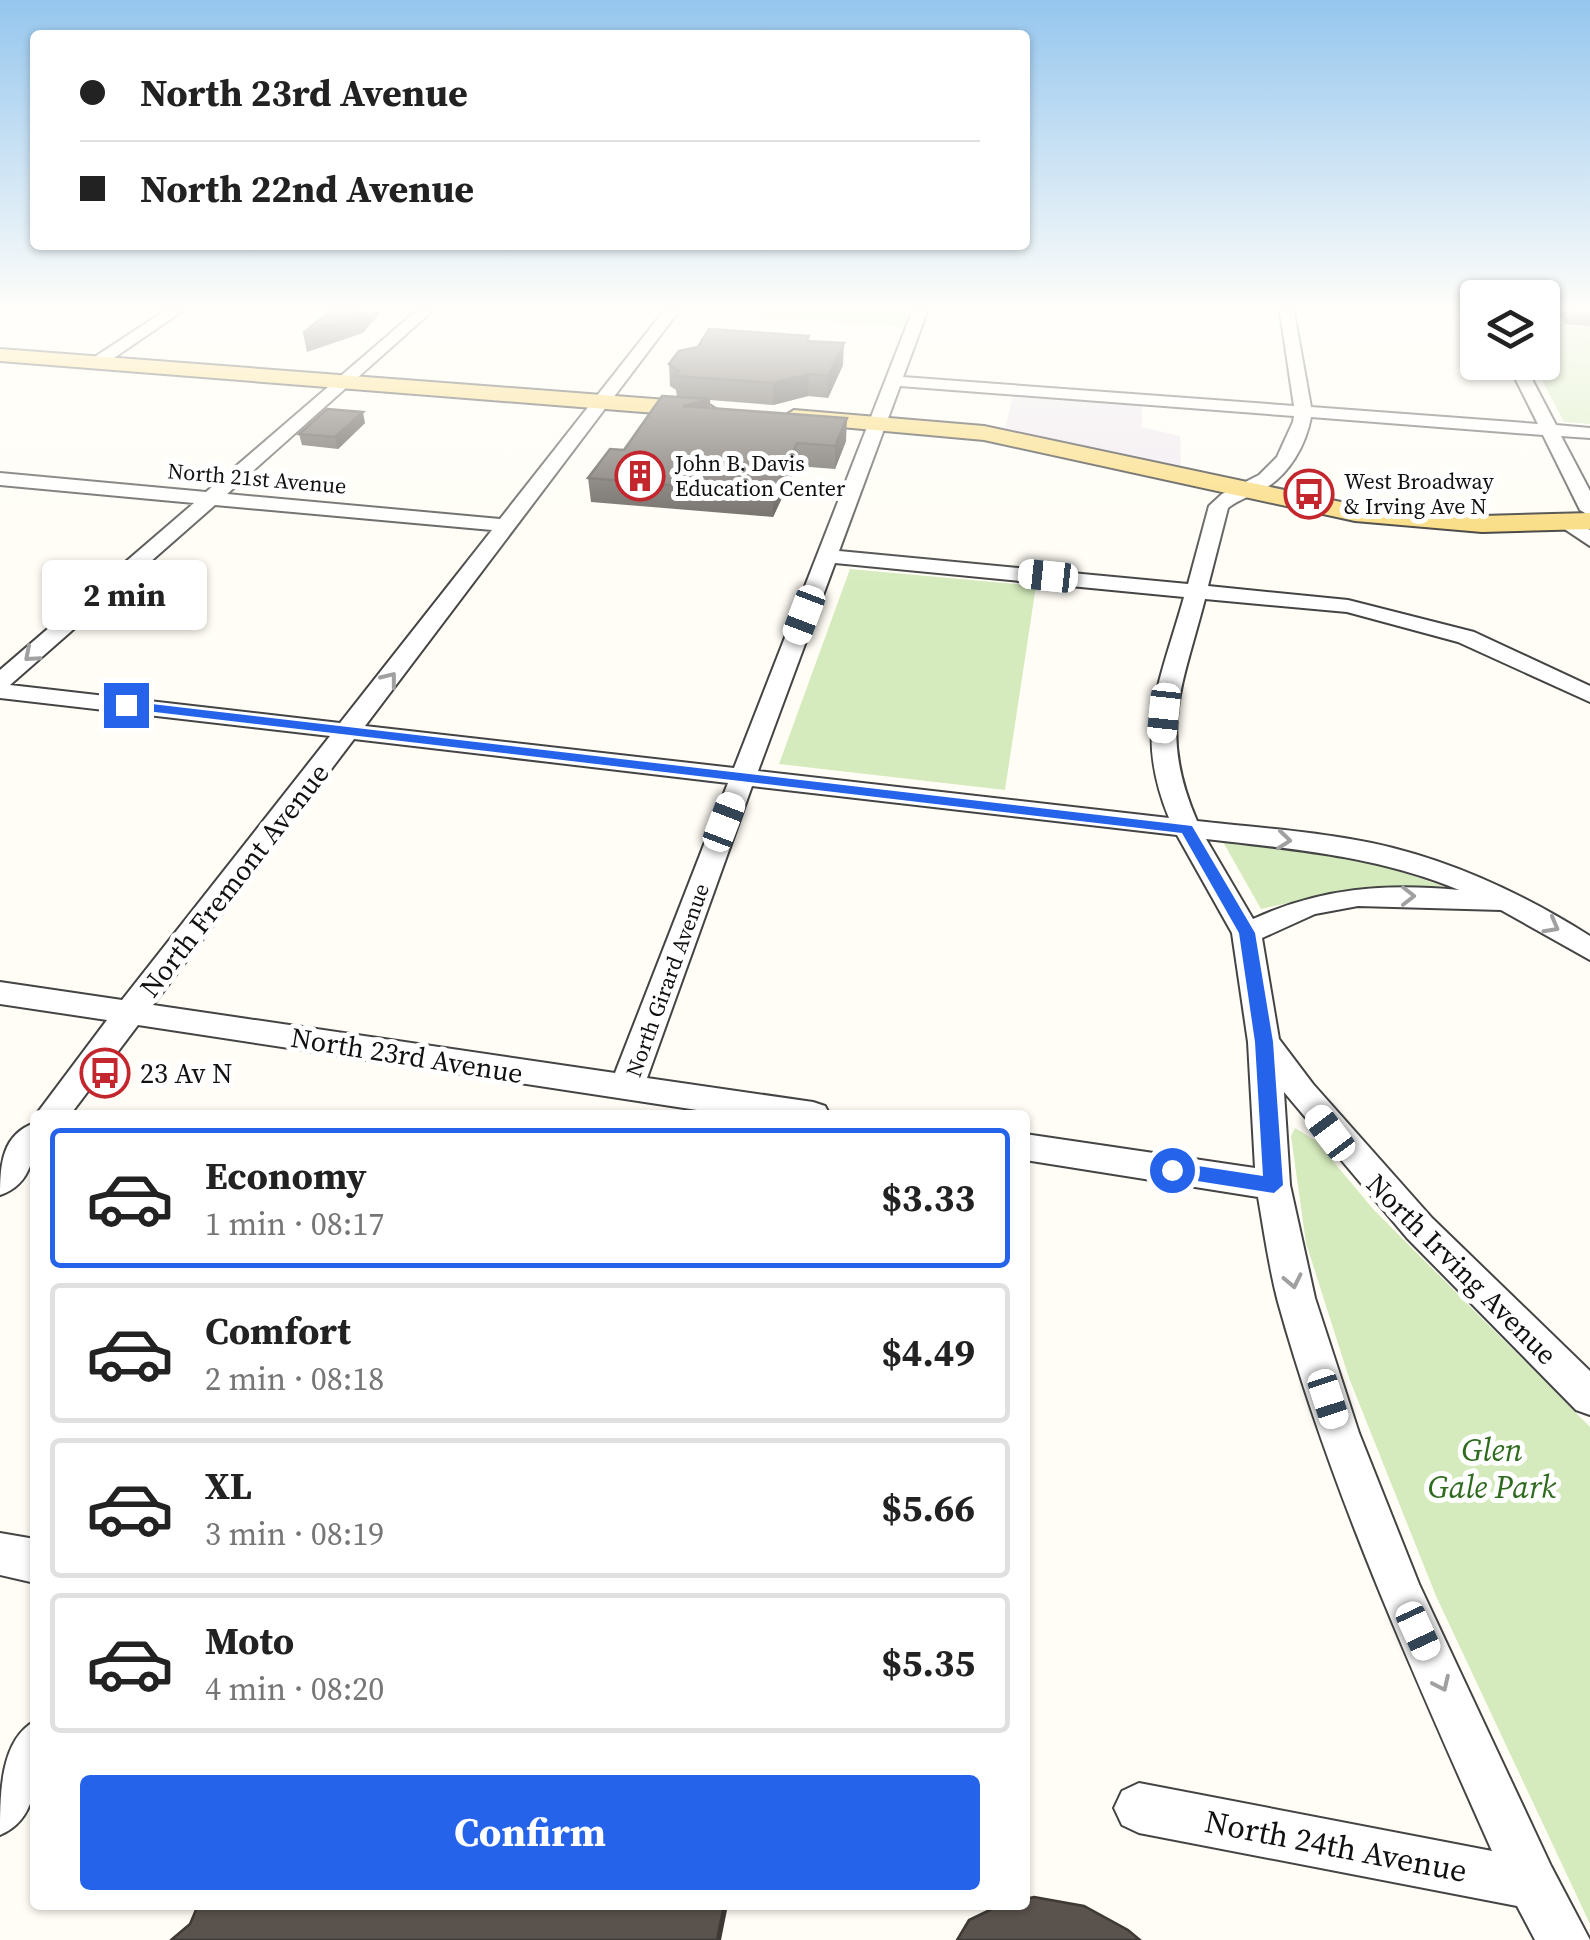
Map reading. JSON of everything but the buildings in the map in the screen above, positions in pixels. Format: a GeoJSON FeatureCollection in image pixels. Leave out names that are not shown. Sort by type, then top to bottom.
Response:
{"type":"FeatureCollection","features":[{"type":"Feature","properties":{"kind":"main road"},"geometry":{"type":"LineString","coordinates":[[607,403],[735,412]]}},
{"type":"Feature","properties":{"kind":"main road"},"geometry":{"type":"LineString","coordinates":[[770,415],[1023,440],[1245,492],[1412,519],[1482,524],[1582,518]]}},
{"type":"Feature","properties":{"kind":"street"},"geometry":{"type":"LineString","coordinates":[[0,682],[320,403]]}},
{"type":"Feature","properties":{"kind":"street","name":"North Fremont Avenue"},"geometry":{"type":"LineString","coordinates":[[56,1110],[509,526],[600,403]]}},
{"type":"Feature","properties":{"kind":"street","name":"North Girard Avenue"},"geometry":{"type":"LineString","coordinates":[[630,1087],[633,1065],[886,403]]}},
{"type":"Feature","properties":{"kind":"street"},"geometry":{"type":"LineString","coordinates":[[1188,403],[1590,433]]}},
{"type":"Feature","properties":{"kind":"street","name":"North Irving Avenue"},"geometry":{"type":"LineString","coordinates":[[1303,403],[1300,437],[1292,451],[1270,475],[1245,492],[1223,500],[1219,506],[1177,660],[1162,740],[1167,782],[1187,829],[1247,933],[1264,1042],[1274,1185],[1296,1298],[1339,1432],[1401,1595],[1533,1884],[1564,1940]]}},
{"type":"Feature","properties":{"kind":"street"},"geometry":{"type":"LineString","coordinates":[[1535,403],[1590,540]]}},
{"type":"Feature","properties":{"kind":"street","name":"North 21st Avenue"},"geometry":{"type":"LineString","coordinates":[[0,479],[509,526]]}},
{"type":"Feature","properties":{"kind":"street"},"geometry":{"type":"LineString","coordinates":[[826,556],[1320,602],[1405,618],[1508,654],[1590,695]]}},
{"type":"Feature","properties":{"kind":"street"},"geometry":{"type":"LineString","coordinates":[[0,690],[1387,854],[1440,869],[1590,950]]}},
{"type":"Feature","properties":{"kind":"street"},"geometry":{"type":"LineString","coordinates":[[1247,933],[1311,906],[1366,895],[1427,896],[1512,905]]}},
{"type":"Feature","properties":{"kind":"street","name":"North 23rd Avenue"},"geometry":{"type":"LineString","coordinates":[[0,993],[780,1110]]}},
{"type":"Feature","properties":{"kind":"street","name":"North Irving Avenue"},"geometry":{"type":"LineString","coordinates":[[1264,1042],[1330,1133],[1382,1190],[1590,1397]]}},
{"type":"Feature","properties":{"kind":"street"},"geometry":{"type":"LineString","coordinates":[[0,1181],[30,1142]]}},
{"type":"Feature","properties":{"kind":"street"},"geometry":{"type":"LineString","coordinates":[[1030,1149],[1274,1185]]}},
{"type":"Feature","properties":{"kind":"street"},"geometry":{"type":"LineString","coordinates":[[0,1554],[30,1561]]}},
{"type":"Feature","properties":{"kind":"street"},"geometry":{"type":"LineString","coordinates":[[0,1810],[30,1754]]}},
{"type":"Feature","properties":{"kind":"street","name":"North 24th Avenue"},"geometry":{"type":"LineString","coordinates":[[1140,1808],[1533,1884]]}},
{"type":"Feature","properties":{"kind":"shaded area"},"geometry":{"type":"Polygon","coordinates":[[[1011,403],[1142,405],[1142,427],[1180,436],[1181,469],[1005,428],[1011,403]]]}},
{"type":"Feature","properties":{"kind":"green space"},"geometry":{"type":"Polygon","coordinates":[[[1554,403],[1590,403],[1590,424],[1564,422],[1554,403]]]}},
{"type":"Feature","properties":{"kind":"green space"},"geometry":{"type":"Polygon","coordinates":[[[850,569],[1036,586],[1005,790],[779,764],[850,569]]]}},
{"type":"Feature","properties":{"kind":"green space"},"geometry":{"type":"Polygon","coordinates":[[[1223,842],[1364,860],[1444,886],[1351,889],[1261,909],[1223,842]]]}},
{"type":"Feature","properties":{"kind":"green space","name":"Glen Gale Park"},"geometry":{"type":"Polygon","coordinates":[[[1295,1128],[1316,1141],[1374,1210],[1590,1427],[1590,1924],[1436,1596],[1349,1378],[1306,1243],[1291,1136],[1295,1128]]]}},
{"type":"Feature","properties":{"kind":"place","name":"John B. Davis Education Center"},"geometry":{"type":"Point","coordinates":[640,476]}},
{"type":"Feature","properties":{"kind":"place","name":"West Broadway & Irving Ave N"},"geometry":{"type":"Point","coordinates":[1309,494]}},
{"type":"Feature","properties":{"kind":"place","name":"23 Av N"},"geometry":{"type":"Point","coordinates":[105,1073]}},
{"type":"Feature","properties":{"kind":"route"},"geometry":{"type":"LineString","coordinates":[[126,705],[1187,829],[1247,933],[1264,1042],[1274,1185],[1172,1170]]}}]}
